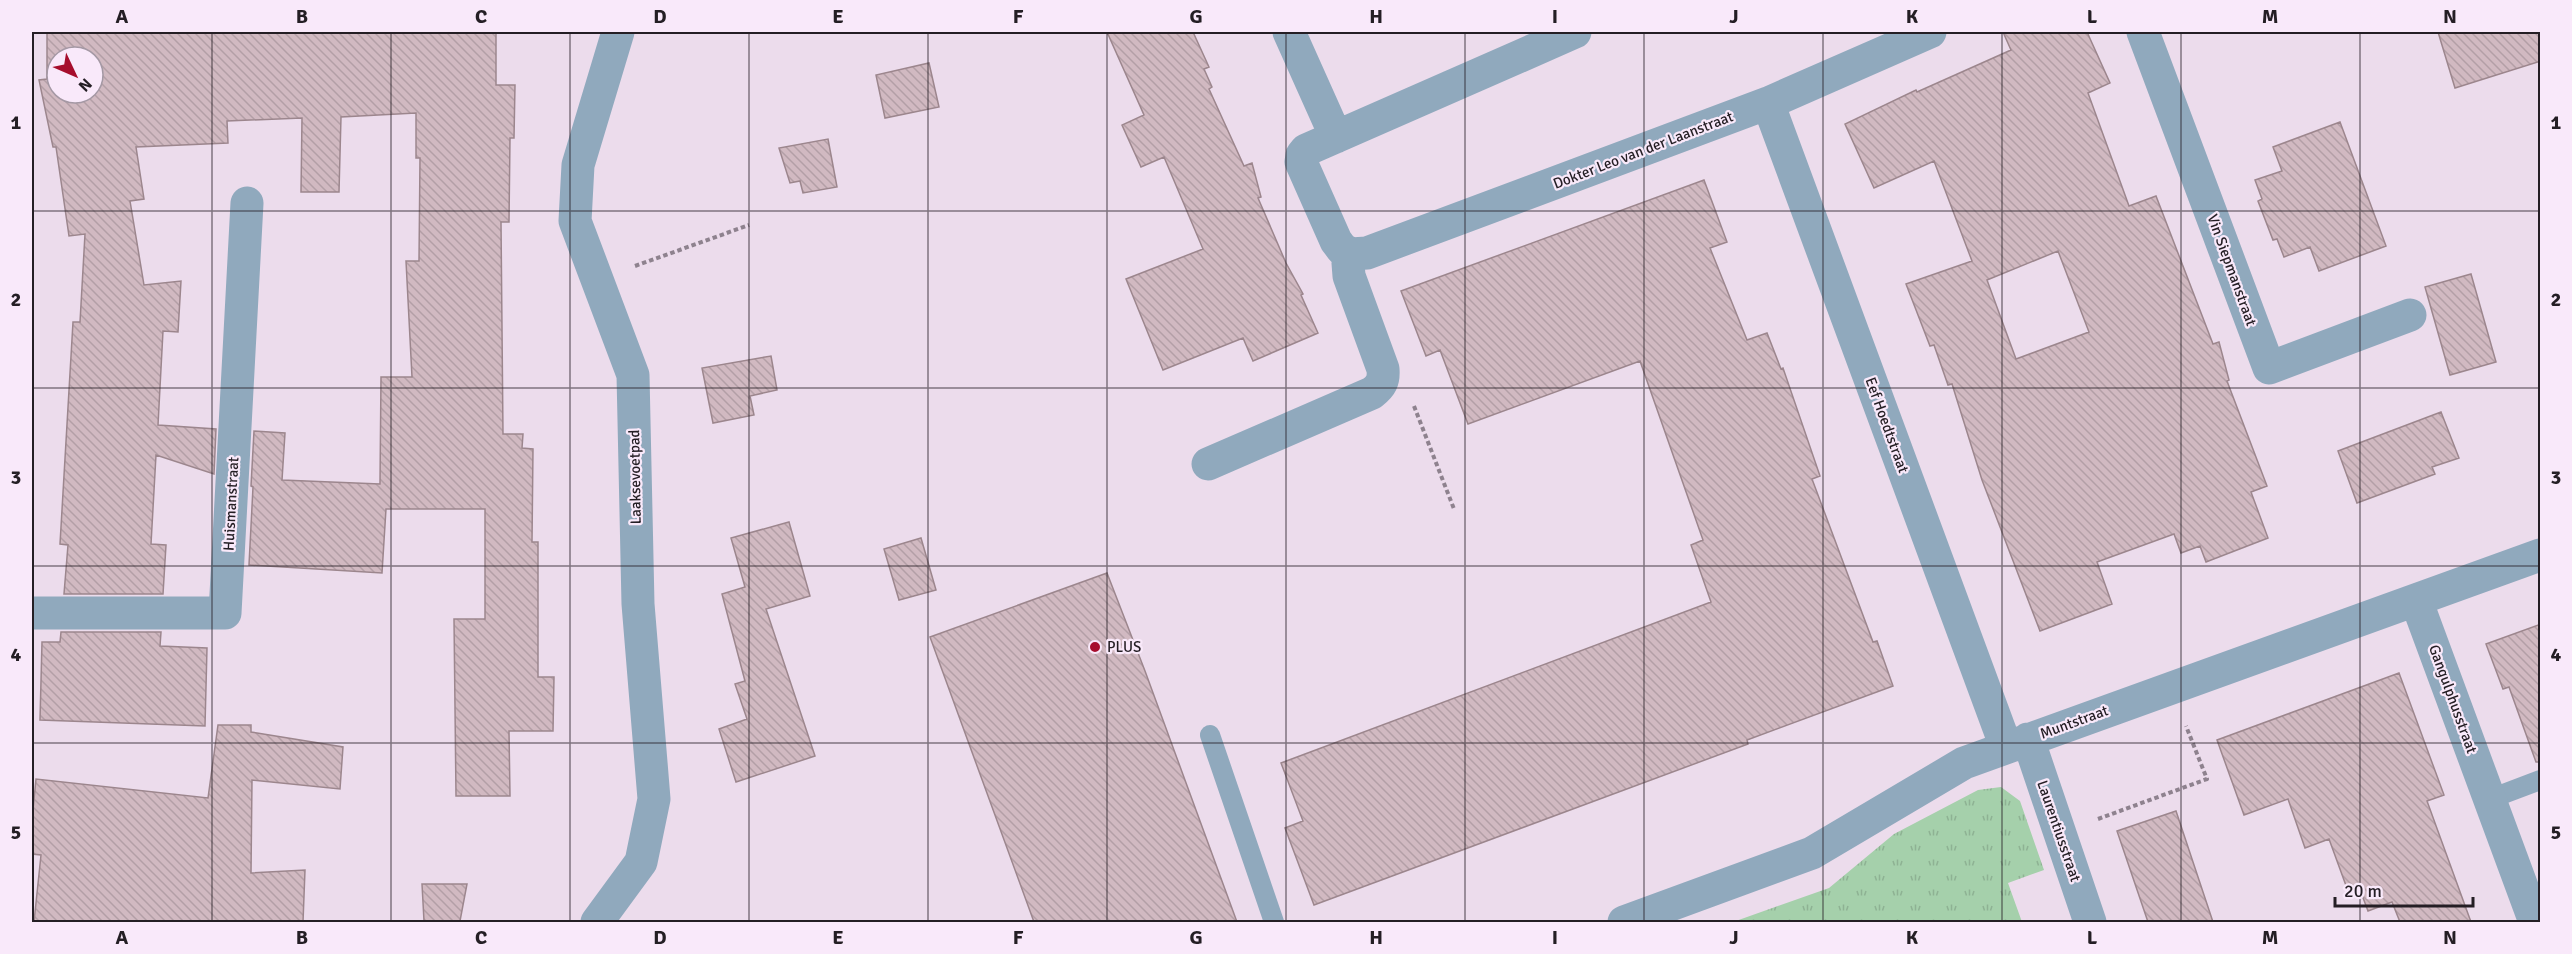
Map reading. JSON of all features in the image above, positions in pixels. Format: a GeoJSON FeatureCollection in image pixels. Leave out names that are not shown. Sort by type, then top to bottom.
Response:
{"type":"FeatureCollection","features":[{"type":"Feature","properties":{"kind":"street","name":"Laaksevoetpad"},"geometry":{"type":"LineString","coordinates":[[597,922],[641,862],[654,799],[638,604],[633,375],[575,221],[578,165],[618,32]]}},
{"type":"Feature","properties":{"kind":"street"},"geometry":{"type":"LineString","coordinates":[[1289,32],[1336,137]]}},
{"type":"Feature","properties":{"kind":"street"},"geometry":{"type":"LineString","coordinates":[[1208,464],[1372,393],[1380,387],[1384,378],[1383,369],[1349,276],[1351,254],[1342,249],[1336,241],[1301,162],[1302,154],[1306,150],[1575,32]]}},
{"type":"Feature","properties":{"kind":"street","name":"Dokter Leo van der Laanstraat"},"geometry":{"type":"LineString","coordinates":[[1351,254],[1366,253],[1768,103],[1930,32]]}},
{"type":"Feature","properties":{"kind":"street","name":"Vin Siepmanstraat"},"geometry":{"type":"LineString","coordinates":[[2143,32],[2269,368],[2410,315]]}},
{"type":"Feature","properties":{"kind":"street","name":"Eef Hoedtstraat"},"geometry":{"type":"LineString","coordinates":[[1768,103],[2017,743]]}},
{"type":"Feature","properties":{"kind":"street","name":"Huismanstraat"},"geometry":{"type":"LineString","coordinates":[[32,613],[225,613],[247,203]]}},
{"type":"Feature","properties":{"kind":"street","name":"Muntstraat"},"geometry":{"type":"LineString","coordinates":[[1624,922],[1812,853],[1964,763],[2541,555]]}},
{"type":"Feature","properties":{"kind":"street","name":"Gangulphusstraat"},"geometry":{"type":"LineString","coordinates":[[2416,600],[2535,922]]}},
{"type":"Feature","properties":{"kind":"street","name":"Laurentiusstraat"},"geometry":{"type":"LineString","coordinates":[[2017,743],[2059,833],[2090,922]]}},
{"type":"Feature","properties":{"kind":"lane"},"geometry":{"type":"LineString","coordinates":[[1210,735],[1274,922]]}},
{"type":"Feature","properties":{"kind":"lane"},"geometry":{"type":"LineString","coordinates":[[2490,799],[2541,780]]}},
{"type":"Feature","properties":{"kind":"path"},"geometry":{"type":"LineString","coordinates":[[598,280],[749,225]]}},
{"type":"Feature","properties":{"kind":"path"},"geometry":{"type":"LineString","coordinates":[[1384,378],[1405,382],[1454,509]]}},
{"type":"Feature","properties":{"kind":"path"},"geometry":{"type":"LineString","coordinates":[[2059,833],[2207,779],[2170,687]]}},
{"type":"Feature","properties":{"kind":"green space"},"geometry":{"type":"Polygon","coordinates":[[[2001,787],[2020,801],[2044,870],[2008,883],[2022,922],[1733,922],[1829,888],[1894,834],[1978,790],[2001,787]]]}},
{"type":"Feature","properties":{"kind":"building"},"geometry":{"type":"Polygon","coordinates":[[[47,32],[496,32],[496,85],[515,85],[514,138],[510,138],[509,222],[501,222],[503,434],[523,434],[522,448],[533,449],[532,542],[538,542],[538,677],[554,677],[553,731],[509,731],[510,796],[456,796],[454,619],[485,619],[485,509],[386,509],[382,573],[249,565],[254,431],[285,433],[282,480],[380,484],[381,377],[412,377],[406,261],[419,261],[420,158],[416,158],[416,113],[341,117],[339,192],[301,192],[302,118],[227,121],[228,143],[136,147],[144,199],[130,201],[144,285],[181,281],[178,332],[163,331],[158,425],[216,429],[214,474],[156,455],[151,544],[166,545],[163,594],[64,594],[68,545],[60,544],[73,322],[80,322],[85,234],[69,236],[56,147],[53,147],[39,80],[45,79],[45,105],[105,105],[105,45],[47,45],[47,32]]]}},
{"type":"Feature","properties":{"kind":"building"},"geometry":{"type":"Polygon","coordinates":[[[1107,32],[1193,32],[1209,67],[1204,69],[1212,87],[1209,89],[1244,166],[1252,163],[1261,197],[1258,198],[1286,263],[1303,294],[1301,295],[1318,333],[1253,361],[1243,338],[1163,370],[1126,279],[1203,249],[1164,157],[1141,167],[1122,125],[1144,115],[1107,32]]]}},
{"type":"Feature","properties":{"kind":"building"},"geometry":{"type":"Polygon","coordinates":[[[2003,32],[2087,32],[2110,83],[2088,93],[2129,206],[2156,196],[2213,344],[2219,342],[2229,380],[2227,381],[2267,486],[2251,492],[2268,538],[2206,562],[2200,546],[2181,553],[2174,534],[2097,562],[2112,604],[2040,631],[1982,480],[1952,384],[1948,385],[1934,345],[1930,346],[1906,284],[1972,261],[1934,161],[1874,188],[1845,124],[1916,90],[1917,92],[2011,50],[2003,32]],[[2058,251],[1987,280],[2016,359],[2089,332],[2058,251]]]}},
{"type":"Feature","properties":{"kind":"building"},"geometry":{"type":"Polygon","coordinates":[[[2438,32],[2541,32],[2541,61],[2455,88],[2438,32]]]}},
{"type":"Feature","properties":{"kind":"building"},"geometry":{"type":"Polygon","coordinates":[[[929,63],[939,107],[885,118],[876,75],[929,63]]]}},
{"type":"Feature","properties":{"kind":"building"},"geometry":{"type":"Polygon","coordinates":[[[2340,122],[2386,246],[2319,271],[2310,247],[2284,257],[2277,239],[2273,240],[2258,201],[2262,199],[2255,180],[2282,171],[2273,147],[2340,122]]]}},
{"type":"Feature","properties":{"kind":"building"},"geometry":{"type":"Polygon","coordinates":[[[828,139],[837,187],[803,193],[800,181],[790,183],[779,148],[828,139]]]}},
{"type":"Feature","properties":{"kind":"building"},"geometry":{"type":"Polygon","coordinates":[[[1704,180],[1727,242],[1710,248],[1747,340],[1767,333],[1781,369],[1783,368],[1820,476],[1812,479],[1873,642],[1877,641],[1893,686],[1747,740],[1748,744],[1314,905],[1285,828],[1303,821],[1281,763],[1711,602],[1691,545],[1703,540],[1640,361],[1468,424],[1440,350],[1426,356],[1401,291],[1704,180]]]}},
{"type":"Feature","properties":{"kind":"building"},"geometry":{"type":"Polygon","coordinates":[[[2471,274],[2496,362],[2450,375],[2425,287],[2471,274]]]}},
{"type":"Feature","properties":{"kind":"building"},"geometry":{"type":"Polygon","coordinates":[[[771,356],[777,390],[750,396],[754,415],[713,423],[702,368],[771,356]]]}},
{"type":"Feature","properties":{"kind":"building"},"geometry":{"type":"Polygon","coordinates":[[[2441,412],[2459,458],[2432,467],[2435,474],[2357,503],[2338,451],[2441,412]]]}},
{"type":"Feature","properties":{"kind":"building"},"geometry":{"type":"Polygon","coordinates":[[[789,522],[810,596],[766,609],[815,756],[736,782],[719,729],[747,719],[735,684],[745,681],[722,594],[745,587],[731,538],[789,522]]]}},
{"type":"Feature","properties":{"kind":"building"},"geometry":{"type":"Polygon","coordinates":[[[921,538],[936,590],[899,600],[884,549],[921,538]]]}},
{"type":"Feature","properties":{"kind":"building"},"geometry":{"type":"Polygon","coordinates":[[[1107,573],[1237,922],[1034,922],[930,637],[1107,573]]]}},
{"type":"Feature","properties":{"kind":"building"},"geometry":{"type":"Polygon","coordinates":[[[2541,624],[2541,762],[2536,762],[2509,687],[2503,689],[2486,644],[2541,624]]]}},
{"type":"Feature","properties":{"kind":"building"},"geometry":{"type":"Polygon","coordinates":[[[61,632],[161,632],[160,646],[207,648],[205,726],[40,720],[42,642],[60,642],[61,632]]]}},
{"type":"Feature","properties":{"kind":"building"},"geometry":{"type":"Polygon","coordinates":[[[2399,673],[2444,795],[2427,801],[2471,922],[2400,922],[2392,902],[2368,911],[2359,887],[2348,891],[2329,839],[2305,848],[2288,799],[2244,815],[2217,740],[2399,673]]]}},
{"type":"Feature","properties":{"kind":"building"},"geometry":{"type":"Polygon","coordinates":[[[218,725],[251,725],[251,732],[343,747],[340,789],[252,780],[251,873],[305,870],[303,922],[34,922],[41,855],[32,854],[32,820],[36,779],[208,798],[218,725]]]}},
{"type":"Feature","properties":{"kind":"building"},"geometry":{"type":"Polygon","coordinates":[[[2176,811],[2213,922],[2148,922],[2117,831],[2176,811]]]}},
{"type":"Feature","properties":{"kind":"building"},"geometry":{"type":"Polygon","coordinates":[[[422,884],[467,884],[460,921],[424,921],[422,884]]]}},
{"type":"Feature","properties":{"kind":"place","name":"PLUS"},"geometry":{"type":"Point","coordinates":[1095,647]}}]}
